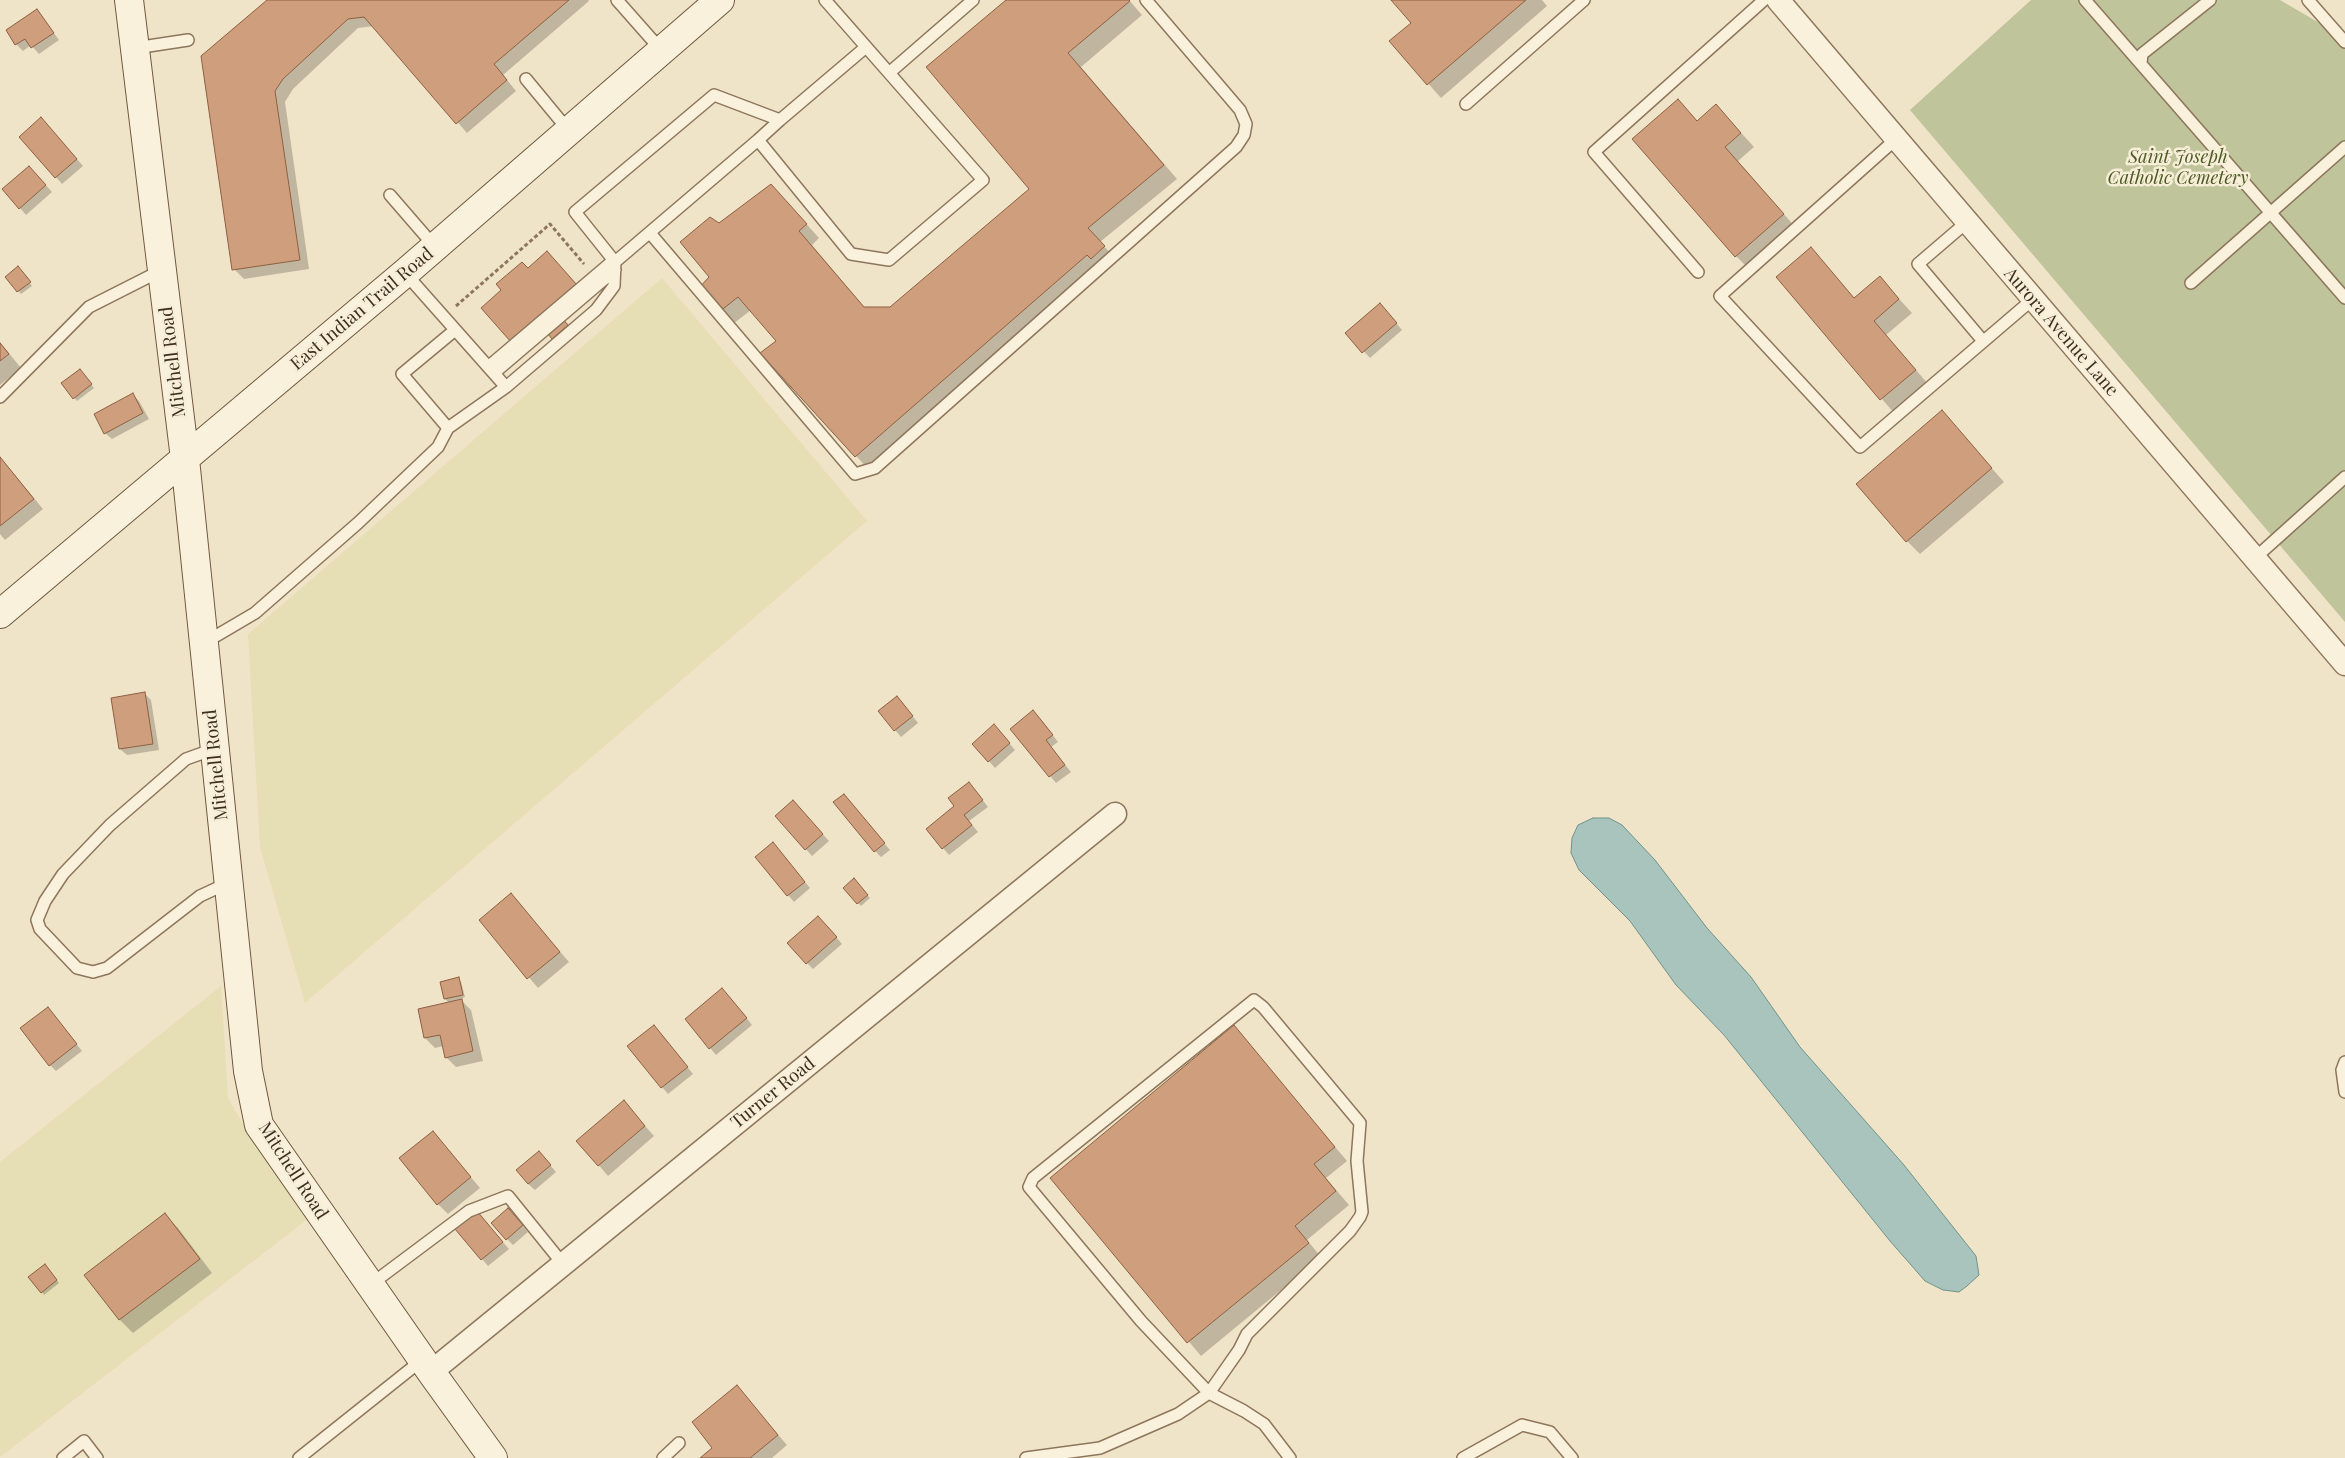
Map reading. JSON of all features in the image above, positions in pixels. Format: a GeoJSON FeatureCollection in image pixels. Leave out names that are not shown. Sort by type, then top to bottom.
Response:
{"type":"FeatureCollection","features":[{"type":"Feature","properties":{"kind":"street","name":"Mitchell Road"},"geometry":{"type":"LineString","coordinates":[[129,0],[185,458],[248,1071],[259,1125],[426,1366],[493,1458]]}},
{"type":"Feature","properties":{"kind":"street","name":"East Indian Trail Road"},"geometry":{"type":"LineString","coordinates":[[0,614],[405,273],[720,0]]}},
{"type":"Feature","properties":{"kind":"street","name":"Aurora Avenue Lane"},"geometry":{"type":"LineString","coordinates":[[1778,0],[2345,664]]}},
{"type":"Feature","properties":{"kind":"street","name":"Turner Road"},"geometry":{"type":"LineString","coordinates":[[426,1366],[563,1264],[1115,814]]}},
{"type":"Feature","properties":{"kind":"lane"},"geometry":{"type":"LineString","coordinates":[[618,0],[662,51]]}},
{"type":"Feature","properties":{"kind":"lane"},"geometry":{"type":"LineString","coordinates":[[758,140],[851,254],[890,260],[983,180],[825,0]]}},
{"type":"Feature","properties":{"kind":"lane"},"geometry":{"type":"LineString","coordinates":[[889,73],[973,0]]}},
{"type":"Feature","properties":{"kind":"lane"},"geometry":{"type":"LineString","coordinates":[[650,233],[855,474],[875,468],[1236,147],[1244,135],[1246,124],[1240,110],[1146,0]]}},
{"type":"Feature","properties":{"kind":"lane"},"geometry":{"type":"LineString","coordinates":[[1466,104],[1584,0]]}},
{"type":"Feature","properties":{"kind":"lane"},"geometry":{"type":"LineString","coordinates":[[1698,272],[1594,152],[1764,0]]}},
{"type":"Feature","properties":{"kind":"lane"},"geometry":{"type":"LineString","coordinates":[[2085,0],[2345,298]]}},
{"type":"Feature","properties":{"kind":"lane"},"geometry":{"type":"LineString","coordinates":[[2140,63],[2142,54],[2210,0]]}},
{"type":"Feature","properties":{"kind":"lane"},"geometry":{"type":"LineString","coordinates":[[2308,0],[2345,42]]}},
{"type":"Feature","properties":{"kind":"lane"},"geometry":{"type":"LineString","coordinates":[[135,48],[188,40]]}},
{"type":"Feature","properties":{"kind":"lane"},"geometry":{"type":"LineString","coordinates":[[491,370],[866,47]]}},
{"type":"Feature","properties":{"kind":"lane"},"geometry":{"type":"LineString","coordinates":[[526,79],[569,131]]}},
{"type":"Feature","properties":{"kind":"lane"},"geometry":{"type":"LineString","coordinates":[[203,644],[255,613],[351,529],[438,447],[448,428],[506,387],[596,310],[614,286],[615,264],[575,212],[714,95],[780,120]]}},
{"type":"Feature","properties":{"kind":"lane"},"geometry":{"type":"LineString","coordinates":[[1896,139],[1720,296],[1860,447],[2033,299]]}},
{"type":"Feature","properties":{"kind":"lane"},"geometry":{"type":"LineString","coordinates":[[2191,283],[2345,147]]}},
{"type":"Feature","properties":{"kind":"lane"},"geometry":{"type":"LineString","coordinates":[[390,196],[435,247]]}},
{"type":"Feature","properties":{"kind":"lane"},"geometry":{"type":"LineString","coordinates":[[1967,222],[1918,264],[1983,341]]}},
{"type":"Feature","properties":{"kind":"lane"},"geometry":{"type":"LineString","coordinates":[[0,397],[89,307],[162,270]]}},
{"type":"Feature","properties":{"kind":"lane"},"geometry":{"type":"LineString","coordinates":[[405,273],[506,387]]}},
{"type":"Feature","properties":{"kind":"lane"},"geometry":{"type":"LineString","coordinates":[[448,428],[402,374],[454,330]]}},
{"type":"Feature","properties":{"kind":"lane"},"geometry":{"type":"LineString","coordinates":[[2255,558],[2345,477]]}},
{"type":"Feature","properties":{"kind":"lane"},"geometry":{"type":"LineString","coordinates":[[214,749],[186,759],[110,825],[63,874],[45,901],[37,920],[40,929],[78,968],[93,972],[107,968],[200,896],[228,883]]}},
{"type":"Feature","properties":{"kind":"lane"},"geometry":{"type":"LineString","coordinates":[[1026,1458],[1100,1448],[1178,1414],[1209,1393],[1239,1350],[1246,1334],[1350,1230],[1360,1217],[1362,1212],[1358,1161],[1360,1123],[1269,1013],[1254,1000],[1033,1178],[1029,1187],[1141,1321],[1209,1393],[1244,1410],[1264,1424],[1290,1458]]}},
{"type":"Feature","properties":{"kind":"lane"},"geometry":{"type":"LineString","coordinates":[[2345,1062],[2342,1070],[2345,1092]]}},
{"type":"Feature","properties":{"kind":"lane"},"geometry":{"type":"LineString","coordinates":[[370,1285],[469,1211],[508,1196],[563,1264]]}},
{"type":"Feature","properties":{"kind":"lane"},"geometry":{"type":"LineString","coordinates":[[299,1458],[426,1366]]}},
{"type":"Feature","properties":{"kind":"lane"},"geometry":{"type":"LineString","coordinates":[[1463,1458],[1522,1425],[1550,1432],[1572,1458]]}},
{"type":"Feature","properties":{"kind":"lane"},"geometry":{"type":"LineString","coordinates":[[62,1458],[84,1442],[97,1458]]}},
{"type":"Feature","properties":{"kind":"lane"},"geometry":{"type":"LineString","coordinates":[[663,1458],[679,1443]]}},
{"type":"Feature","properties":{"kind":"path"},"geometry":{"type":"LineString","coordinates":[[462,313],[456,306],[550,224],[584,264]]}},
{"type":"Feature","properties":{"kind":"shaded area"},"geometry":{"type":"Polygon","coordinates":[[[662,278],[867,521],[305,1003],[260,847],[248,634],[662,278]]]}},
{"type":"Feature","properties":{"kind":"shaded area"},"geometry":{"type":"Polygon","coordinates":[[[221,986],[228,1098],[250,1136],[309,1218],[0,1457],[0,1162],[221,986]]]}},
{"type":"Feature","properties":{"kind":"green space","name":"Saint Joseph Catholic Cemetery"},"geometry":{"type":"Polygon","coordinates":[[[2031,0],[2280,0],[2345,38],[2345,622],[1910,110],[2031,0]]]}},
{"type":"Feature","properties":{"kind":"water"},"geometry":{"type":"Polygon","coordinates":[[[1593,818],[1609,818],[1622,825],[1655,860],[1707,928],[1751,977],[1800,1047],[1904,1165],[1976,1256],[1979,1275],[1967,1286],[1959,1292],[1943,1290],[1925,1281],[1890,1241],[1724,1035],[1676,985],[1630,921],[1579,870],[1571,853],[1572,838],[1578,825],[1593,818]]]}},
{"type":"Feature","properties":{"kind":"building"},"geometry":{"type":"Polygon","coordinates":[[[267,0],[569,0],[494,64],[507,80],[456,124],[364,17],[348,19],[283,79],[275,91],[300,260],[232,270],[201,56],[267,0]]]}},
{"type":"Feature","properties":{"kind":"building"},"geometry":{"type":"Polygon","coordinates":[[[1006,0],[1130,1],[1068,53],[1164,165],[1088,228],[1105,246],[1091,259],[1087,255],[855,457],[760,353],[776,341],[738,297],[719,312],[698,289],[709,277],[680,242],[710,217],[719,223],[771,184],[807,224],[799,231],[864,307],[890,307],[1029,189],[926,67],[1006,0]]]}},
{"type":"Feature","properties":{"kind":"building"},"geometry":{"type":"Polygon","coordinates":[[[1391,0],[1526,0],[1427,85],[1389,41],[1411,23],[1391,0]]]}},
{"type":"Feature","properties":{"kind":"building"},"geometry":{"type":"Polygon","coordinates":[[[37,9],[54,33],[31,48],[25,39],[15,45],[6,30],[37,9]]]}},
{"type":"Feature","properties":{"kind":"building"},"geometry":{"type":"Polygon","coordinates":[[[1678,99],[1697,121],[1716,104],[1741,133],[1725,147],[1784,214],[1735,257],[1632,139],[1678,99]]]}},
{"type":"Feature","properties":{"kind":"building"},"geometry":{"type":"Polygon","coordinates":[[[41,117],[77,159],[55,178],[19,137],[41,117]]]}},
{"type":"Feature","properties":{"kind":"building"},"geometry":{"type":"Polygon","coordinates":[[[29,166],[46,185],[19,209],[2,189],[29,166]]]}},
{"type":"Feature","properties":{"kind":"building"},"geometry":{"type":"Polygon","coordinates":[[[1811,247],[1854,298],[1880,276],[1899,299],[1874,321],[1916,370],[1880,400],[1776,277],[1811,247]]]}},
{"type":"Feature","properties":{"kind":"building"},"geometry":{"type":"Polygon","coordinates":[[[547,251],[577,285],[511,342],[481,308],[501,290],[496,284],[522,262],[528,268],[547,251]]]}},
{"type":"Feature","properties":{"kind":"building"},"geometry":{"type":"Polygon","coordinates":[[[18,266],[31,282],[17,292],[5,277],[18,266]]]}},
{"type":"Feature","properties":{"kind":"building"},"geometry":{"type":"Polygon","coordinates":[[[1380,303],[1397,323],[1362,353],[1345,333],[1380,303]]]}},
{"type":"Feature","properties":{"kind":"building"},"geometry":{"type":"Polygon","coordinates":[[[552,306],[568,325],[552,339],[537,320],[552,306]]]}},
{"type":"Feature","properties":{"kind":"building"},"geometry":{"type":"Polygon","coordinates":[[[0,343],[9,354],[0,361],[0,343]]]}},
{"type":"Feature","properties":{"kind":"building"},"geometry":{"type":"Polygon","coordinates":[[[80,369],[92,384],[73,399],[61,383],[80,369]]]}},
{"type":"Feature","properties":{"kind":"building"},"geometry":{"type":"Polygon","coordinates":[[[133,393],[143,413],[104,434],[94,414],[133,393]]]}},
{"type":"Feature","properties":{"kind":"building"},"geometry":{"type":"Polygon","coordinates":[[[1942,410],[1992,468],[1906,542],[1856,484],[1942,410]]]}},
{"type":"Feature","properties":{"kind":"building"},"geometry":{"type":"Polygon","coordinates":[[[0,457],[34,499],[0,526],[0,457]]]}},
{"type":"Feature","properties":{"kind":"building"},"geometry":{"type":"Polygon","coordinates":[[[145,692],[153,744],[119,749],[111,698],[145,692]]]}},
{"type":"Feature","properties":{"kind":"building"},"geometry":{"type":"Polygon","coordinates":[[[897,696],[913,716],[894,731],[878,711],[897,696]]]}},
{"type":"Feature","properties":{"kind":"building"},"geometry":{"type":"Polygon","coordinates":[[[1033,710],[1053,735],[1046,740],[1065,765],[1049,777],[1010,729],[1033,710]]]}},
{"type":"Feature","properties":{"kind":"building"},"geometry":{"type":"Polygon","coordinates":[[[994,724],[1010,743],[988,762],[972,744],[994,724]]]}},
{"type":"Feature","properties":{"kind":"building"},"geometry":{"type":"Polygon","coordinates":[[[969,782],[983,800],[964,815],[972,825],[942,849],[926,829],[954,806],[948,798],[969,782]]]}},
{"type":"Feature","properties":{"kind":"building"},"geometry":{"type":"Polygon","coordinates":[[[844,794],[885,843],[874,852],[833,802],[844,794]]]}},
{"type":"Feature","properties":{"kind":"building"},"geometry":{"type":"Polygon","coordinates":[[[793,800],[823,834],[805,850],[775,816],[793,800]]]}},
{"type":"Feature","properties":{"kind":"building"},"geometry":{"type":"Polygon","coordinates":[[[773,842],[805,882],[787,896],[755,857],[773,842]]]}},
{"type":"Feature","properties":{"kind":"building"},"geometry":{"type":"Polygon","coordinates":[[[854,878],[868,895],[857,904],[843,888],[854,878]]]}},
{"type":"Feature","properties":{"kind":"building"},"geometry":{"type":"Polygon","coordinates":[[[511,893],[560,952],[527,979],[479,920],[511,893]]]}},
{"type":"Feature","properties":{"kind":"building"},"geometry":{"type":"Polygon","coordinates":[[[818,916],[837,937],[806,964],[787,943],[818,916]]]}},
{"type":"Feature","properties":{"kind":"building"},"geometry":{"type":"Polygon","coordinates":[[[459,977],[463,995],[444,999],[440,982],[459,977]]]}},
{"type":"Feature","properties":{"kind":"building"},"geometry":{"type":"Polygon","coordinates":[[[722,988],[747,1018],[709,1049],[685,1019],[722,988]]]}},
{"type":"Feature","properties":{"kind":"building"},"geometry":{"type":"Polygon","coordinates":[[[462,999],[473,1051],[445,1058],[440,1035],[424,1038],[418,1009],[462,999]]]}},
{"type":"Feature","properties":{"kind":"building"},"geometry":{"type":"Polygon","coordinates":[[[48,1007],[77,1044],[49,1066],[20,1028],[48,1007]]]}},
{"type":"Feature","properties":{"kind":"building"},"geometry":{"type":"Polygon","coordinates":[[[654,1025],[688,1067],[661,1088],[627,1046],[654,1025]]]}},
{"type":"Feature","properties":{"kind":"building"},"geometry":{"type":"Polygon","coordinates":[[[1234,1025],[1335,1147],[1314,1164],[1336,1191],[1295,1226],[1309,1243],[1187,1343],[1050,1178],[1234,1025]]]}},
{"type":"Feature","properties":{"kind":"building"},"geometry":{"type":"Polygon","coordinates":[[[624,1100],[645,1126],[598,1166],[576,1141],[624,1100]]]}},
{"type":"Feature","properties":{"kind":"building"},"geometry":{"type":"Polygon","coordinates":[[[433,1131],[471,1177],[437,1205],[399,1158],[433,1131]]]}},
{"type":"Feature","properties":{"kind":"building"},"geometry":{"type":"Polygon","coordinates":[[[539,1151],[551,1165],[528,1184],[516,1170],[539,1151]]]}},
{"type":"Feature","properties":{"kind":"building"},"geometry":{"type":"Polygon","coordinates":[[[508,1208],[523,1225],[506,1240],[491,1223],[508,1208]]]}},
{"type":"Feature","properties":{"kind":"building"},"geometry":{"type":"Polygon","coordinates":[[[477,1211],[503,1242],[481,1260],[455,1229],[477,1211]]]}},
{"type":"Feature","properties":{"kind":"building"},"geometry":{"type":"Polygon","coordinates":[[[165,1213],[200,1259],[119,1320],[84,1275],[165,1213]]]}},
{"type":"Feature","properties":{"kind":"building"},"geometry":{"type":"Polygon","coordinates":[[[45,1264],[57,1280],[41,1293],[28,1277],[45,1264]]]}},
{"type":"Feature","properties":{"kind":"building"},"geometry":{"type":"Polygon","coordinates":[[[737,1385],[778,1435],[750,1458],[700,1458],[712,1448],[692,1422],[737,1385]]]}}]}
